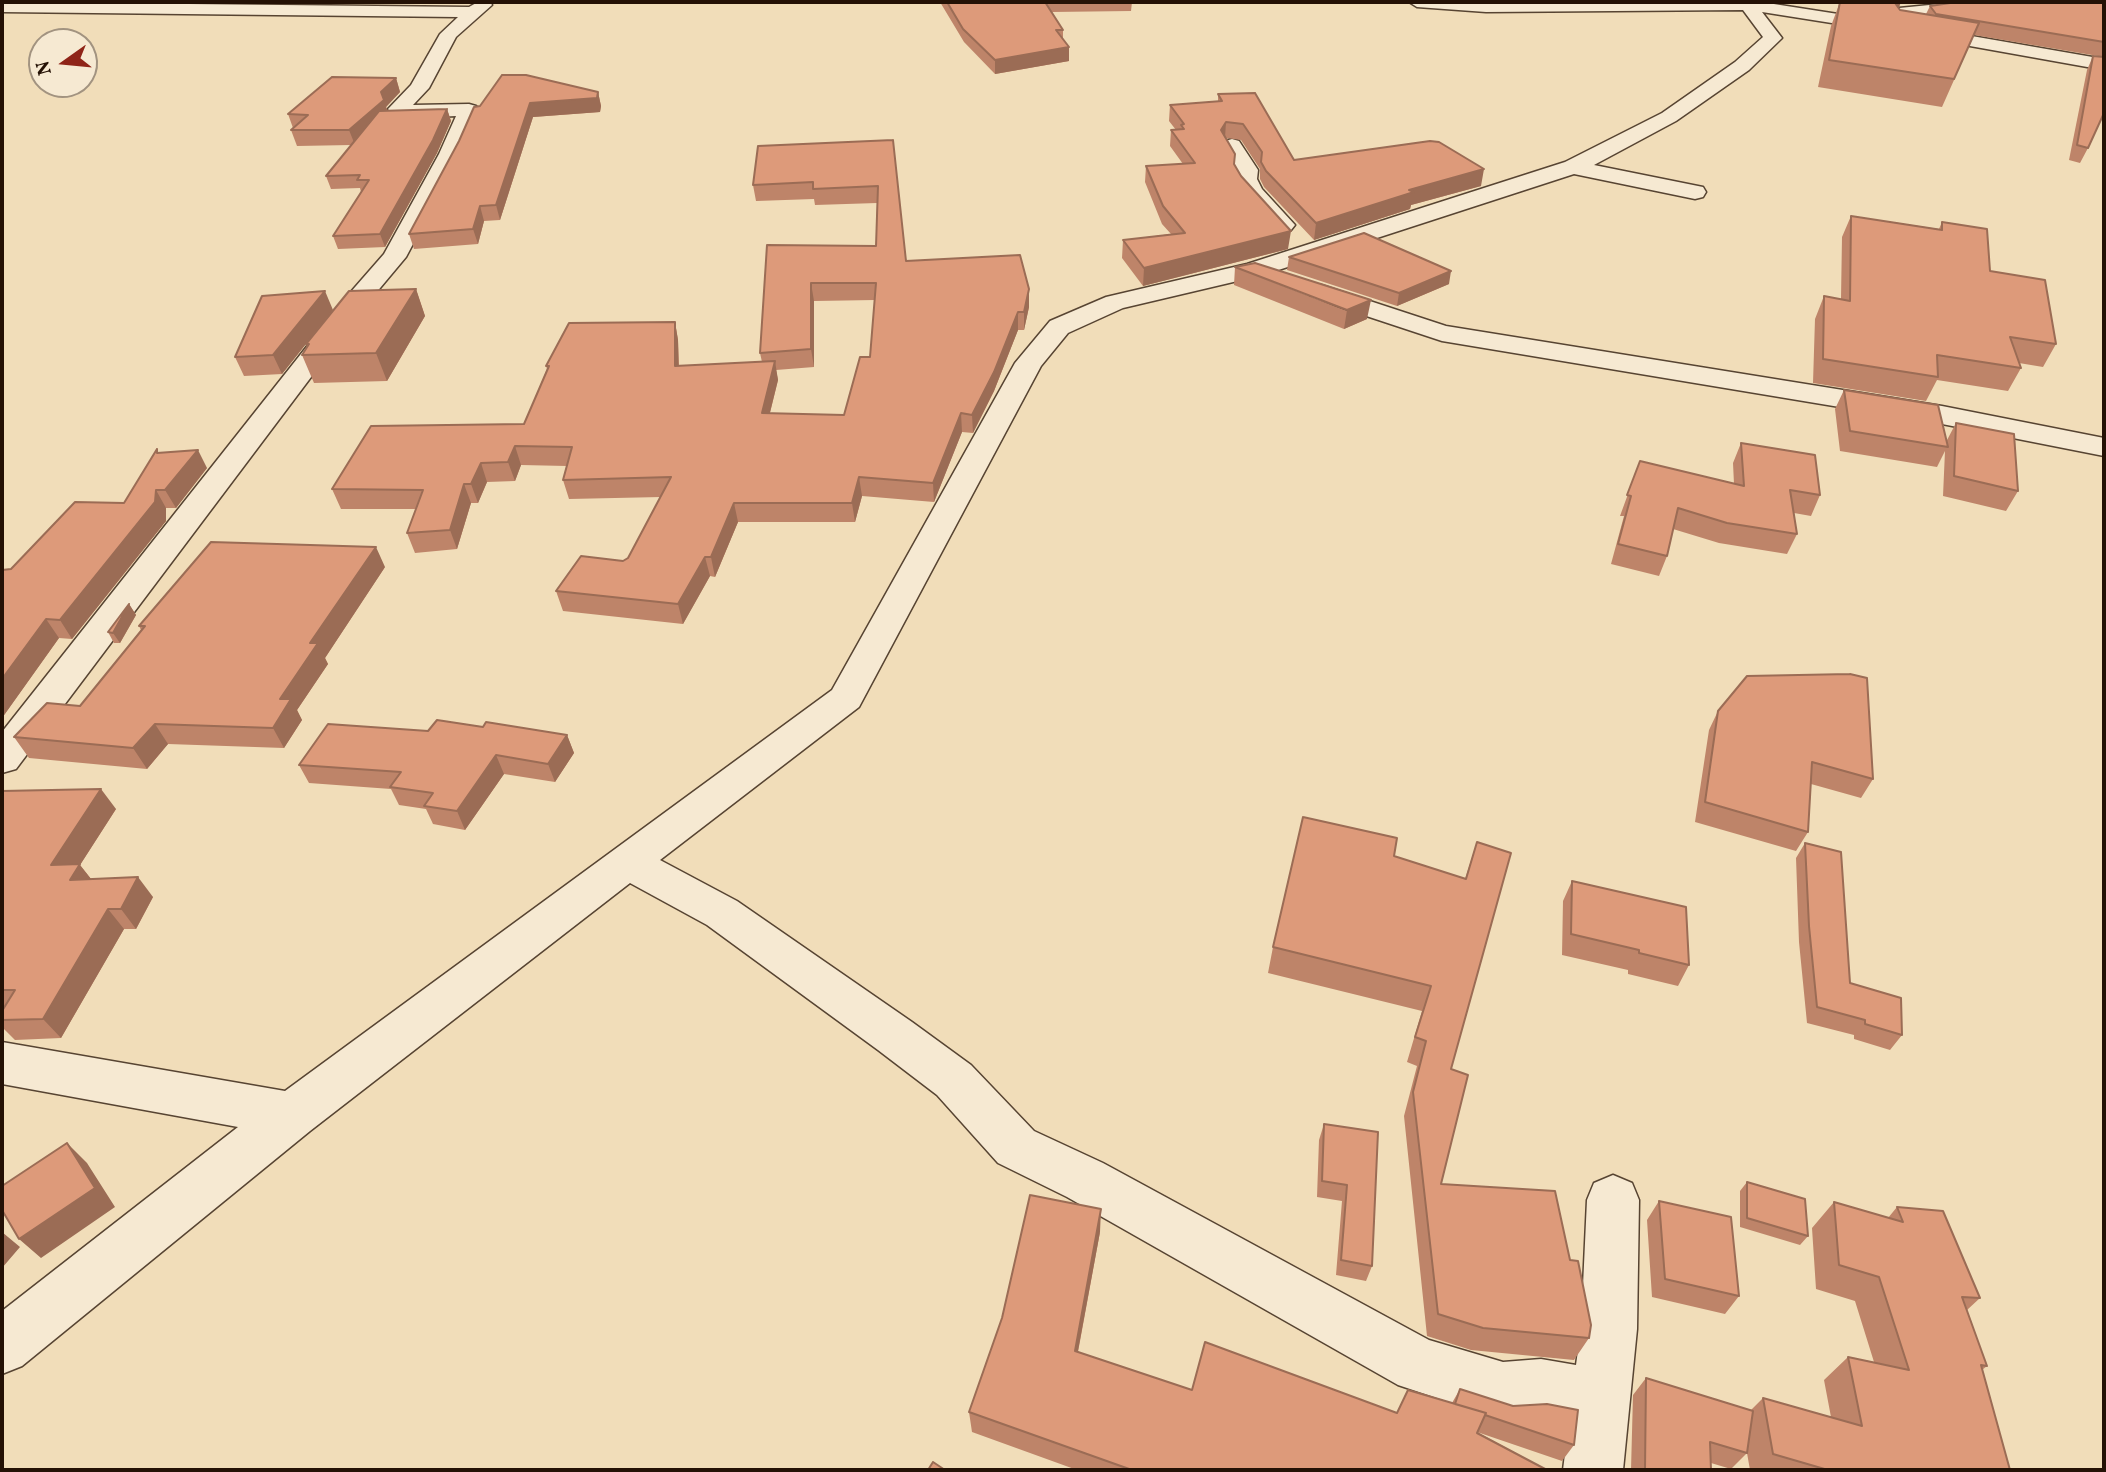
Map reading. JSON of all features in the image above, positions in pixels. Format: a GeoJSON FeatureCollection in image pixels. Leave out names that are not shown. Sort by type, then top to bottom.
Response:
{"type":"FeatureCollection","features":[{"type":"Feature","properties":{"kind":"street"},"geometry":{"type":"LineString","coordinates":[[1417,2],[1486,7],[1748,3],[1956,37],[2104,65]]}},
{"type":"Feature","properties":{"kind":"street"},"geometry":{"type":"LineString","coordinates":[[1838,19],[1951,9],[1980,2]]}},
{"type":"Feature","properties":{"kind":"street"},"geometry":{"type":"LineString","coordinates":[[2,1346],[292,1115],[846,698],[1029,363],[1059,327],[1115,302],[1254,270],[1573,167],[1669,117],[1742,66],[1773,38],[1748,3]]}},
{"type":"Feature","properties":{"kind":"street"},"geometry":{"type":"LineString","coordinates":[[2,7],[481,7]]}},
{"type":"Feature","properties":{"kind":"street"},"geometry":{"type":"LineString","coordinates":[[2,759],[351,307],[394,257],[450,154],[469,110],[417,112],[398,109],[419,88],[449,34],[481,7]]}},
{"type":"Feature","properties":{"kind":"street"},"geometry":{"type":"LineString","coordinates":[[1233,145],[1247,170],[1246,179],[1252,192],[1308,252]]}},
{"type":"Feature","properties":{"kind":"street"},"geometry":{"type":"LineString","coordinates":[[1573,167],[1695,192]]}},
{"type":"Feature","properties":{"kind":"street"},"geometry":{"type":"LineString","coordinates":[[1254,270],[1442,333],[1942,415],[2104,447]]}},
{"type":"Feature","properties":{"kind":"street"},"geometry":{"type":"LineString","coordinates":[[627,862],[722,914],[895,1036],[954,1080],[1016,1147],[1085,1180],[1418,1365],[1503,1391],[1542,1388],[1602,1398]]}},
{"type":"Feature","properties":{"kind":"street"},"geometry":{"type":"LineString","coordinates":[[2,1063],[292,1115]]}},
{"type":"Feature","properties":{"kind":"street"},"geometry":{"type":"LineString","coordinates":[[1592,1470],[1609,1329],[1613,1200]]}},
{"type":"Feature","properties":{"kind":"building"},"geometry":{"type":"Polygon","coordinates":[[[947,2],[1045,2],[1063,30],[1056,30],[1069,47],[995,60],[963,29],[947,2]]]}},
{"type":"Feature","properties":{"kind":"building"},"geometry":{"type":"Polygon","coordinates":[[[1840,2],[1896,2],[1900,10],[1979,23],[1954,79],[1829,60],[1840,2]]]}},
{"type":"Feature","properties":{"kind":"building"},"geometry":{"type":"Polygon","coordinates":[[[1957,2],[2104,2],[2104,42],[1936,14],[1930,6],[1957,2]]]}},
{"type":"Feature","properties":{"kind":"building"},"geometry":{"type":"Polygon","coordinates":[[[2093,56],[2104,57],[2104,113],[2088,148],[2077,145],[2093,56]]]}},
{"type":"Feature","properties":{"kind":"building"},"geometry":{"type":"Polygon","coordinates":[[[502,75],[526,75],[598,92],[597,98],[530,103],[496,205],[480,206],[473,229],[409,234],[459,141],[474,107],[480,106],[502,75]]]}},
{"type":"Feature","properties":{"kind":"building"},"geometry":{"type":"Polygon","coordinates":[[[332,77],[396,78],[381,92],[384,100],[349,130],[291,130],[308,115],[288,114],[332,77]]]}},
{"type":"Feature","properties":{"kind":"building"},"geometry":{"type":"Polygon","coordinates":[[[1255,93],[1294,160],[1430,141],[1439,142],[1484,169],[1409,190],[1414,192],[1316,223],[1266,171],[1261,162],[1262,152],[1243,124],[1226,122],[1221,130],[1235,154],[1234,164],[1241,176],[1291,231],[1144,268],[1123,240],[1185,233],[1163,206],[1146,166],[1195,163],[1171,130],[1184,129],[1181,125],[1184,124],[1170,105],[1222,101],[1218,94],[1255,93]]]}},
{"type":"Feature","properties":{"kind":"building"},"geometry":{"type":"Polygon","coordinates":[[[447,109],[433,140],[380,234],[333,236],[369,180],[357,180],[360,175],[326,176],[379,111],[447,109]]]}},
{"type":"Feature","properties":{"kind":"building"},"geometry":{"type":"Polygon","coordinates":[[[893,140],[906,261],[1020,255],[1029,289],[1024,312],[1018,312],[994,372],[972,415],[961,413],[933,483],[859,477],[852,503],[734,503],[711,557],[705,557],[678,604],[556,591],[581,556],[623,561],[628,558],[671,477],[563,480],[572,447],[515,446],[508,462],[481,463],[471,484],[464,484],[450,530],[407,533],[423,490],[332,489],[371,426],[524,424],[549,366],[546,366],[569,323],[675,322],[675,366],[775,361],[762,413],[844,415],[860,357],[870,357],[876,283],[811,283],[811,349],[760,353],[767,245],[876,246],[878,186],[813,189],[813,182],[753,185],[758,146],[893,140]]]}},
{"type":"Feature","properties":{"kind":"building"},"geometry":{"type":"Polygon","coordinates":[[[1851,216],[1942,230],[1942,222],[1987,229],[1990,271],[2045,280],[2056,344],[2010,337],[2021,368],[1937,355],[1938,377],[1823,359],[1824,296],[1850,301],[1851,216]]]}},
{"type":"Feature","properties":{"kind":"building"},"geometry":{"type":"Polygon","coordinates":[[[1364,233],[1451,271],[1399,293],[1289,257],[1364,233]]]}},
{"type":"Feature","properties":{"kind":"building"},"geometry":{"type":"Polygon","coordinates":[[[1255,263],[1371,300],[1347,310],[1235,267],[1255,263]]]}},
{"type":"Feature","properties":{"kind":"building"},"geometry":{"type":"Polygon","coordinates":[[[416,289],[376,353],[302,355],[309,344],[306,344],[349,291],[416,289]]]}},
{"type":"Feature","properties":{"kind":"building"},"geometry":{"type":"Polygon","coordinates":[[[325,291],[273,355],[235,357],[262,296],[325,291]]]}},
{"type":"Feature","properties":{"kind":"building"},"geometry":{"type":"Polygon","coordinates":[[[1844,390],[1938,405],[1948,447],[1850,431],[1844,390]]]}},
{"type":"Feature","properties":{"kind":"building"},"geometry":{"type":"Polygon","coordinates":[[[1956,423],[2014,434],[2018,491],[1954,476],[1956,423]]]}},
{"type":"Feature","properties":{"kind":"building"},"geometry":{"type":"Polygon","coordinates":[[[1741,443],[1815,455],[1820,495],[1790,490],[1797,534],[1727,523],[1678,508],[1667,556],[1618,544],[1631,496],[1627,495],[1640,461],[1744,486],[1741,443]]]}},
{"type":"Feature","properties":{"kind":"building"},"geometry":{"type":"Polygon","coordinates":[[[157,449],[157,453],[198,450],[165,490],[156,490],[155,502],[60,620],[46,619],[2,679],[2,570],[11,569],[75,502],[124,503],[157,449]]]}},
{"type":"Feature","properties":{"kind":"building"},"geometry":{"type":"Polygon","coordinates":[[[211,542],[376,547],[310,643],[318,643],[280,699],[291,699],[273,728],[155,724],[133,748],[14,737],[47,703],[80,706],[145,626],[139,626],[211,542]]]}},
{"type":"Feature","properties":{"kind":"building"},"geometry":{"type":"Polygon","coordinates":[[[129,604],[113,633],[108,632],[129,604]]]}},
{"type":"Feature","properties":{"kind":"building"},"geometry":{"type":"Polygon","coordinates":[[[1850,674],[1867,678],[1873,779],[1812,762],[1808,832],[1705,802],[1718,711],[1747,676],[1850,674]]]}},
{"type":"Feature","properties":{"kind":"building"},"geometry":{"type":"Polygon","coordinates":[[[437,720],[483,727],[486,722],[567,735],[548,764],[496,755],[457,811],[424,806],[433,793],[390,787],[401,772],[299,765],[328,724],[428,731],[437,720]]]}},
{"type":"Feature","properties":{"kind":"building"},"geometry":{"type":"Polygon","coordinates":[[[101,789],[51,865],[80,864],[70,880],[138,877],[121,909],[108,909],[43,1019],[2,1020],[2,1011],[15,990],[2,990],[2,791],[101,789]]]}},
{"type":"Feature","properties":{"kind":"building"},"geometry":{"type":"Polygon","coordinates":[[[1303,817],[1397,838],[1394,856],[1466,879],[1477,842],[1511,853],[1451,1069],[1468,1075],[1441,1184],[1555,1191],[1570,1260],[1578,1261],[1591,1325],[1589,1338],[1483,1328],[1438,1314],[1413,1092],[1426,1041],[1415,1037],[1431,986],[1273,947],[1303,817]]]}},
{"type":"Feature","properties":{"kind":"building"},"geometry":{"type":"Polygon","coordinates":[[[1805,843],[1841,852],[1850,983],[1901,998],[1902,1035],[1865,1024],[1865,1020],[1817,1007],[1805,843]]]}},
{"type":"Feature","properties":{"kind":"building"},"geometry":{"type":"Polygon","coordinates":[[[1572,881],[1686,907],[1689,965],[1571,934],[1572,881]]]}},
{"type":"Feature","properties":{"kind":"building"},"geometry":{"type":"Polygon","coordinates":[[[1324,1124],[1378,1132],[1372,1266],[1341,1260],[1347,1185],[1322,1181],[1324,1124]]]}},
{"type":"Feature","properties":{"kind":"building"},"geometry":{"type":"Polygon","coordinates":[[[67,1143],[95,1188],[19,1239],[2,1210],[2,1186],[67,1143]]]}},
{"type":"Feature","properties":{"kind":"building"},"geometry":{"type":"Polygon","coordinates":[[[1747,1182],[1805,1199],[1808,1236],[1747,1218],[1747,1182]]]}},
{"type":"Feature","properties":{"kind":"building"},"geometry":{"type":"Polygon","coordinates":[[[1030,1195],[1101,1209],[1075,1351],[1192,1390],[1205,1342],[1397,1413],[1408,1390],[1486,1413],[1477,1433],[1547,1470],[1132,1470],[969,1412],[1002,1318],[1030,1195]]]}},
{"type":"Feature","properties":{"kind":"building"},"geometry":{"type":"Polygon","coordinates":[[[1659,1201],[1731,1217],[1739,1296],[1665,1279],[1659,1201]]]}},
{"type":"Feature","properties":{"kind":"building"},"geometry":{"type":"Polygon","coordinates":[[[1834,1202],[1903,1222],[1897,1207],[1943,1211],[1980,1298],[1962,1297],[1987,1366],[1981,1365],[2010,1470],[1828,1470],[1773,1454],[1763,1398],[1862,1426],[1848,1357],[1909,1370],[1879,1277],[1839,1265],[1834,1202]]]}},
{"type":"Feature","properties":{"kind":"building"},"geometry":{"type":"Polygon","coordinates":[[[1646,1378],[1753,1411],[1747,1453],[1710,1442],[1711,1470],[1645,1469],[1646,1378]]]}},
{"type":"Feature","properties":{"kind":"building"},"geometry":{"type":"Polygon","coordinates":[[[1460,1389],[1513,1406],[1547,1404],[1578,1410],[1574,1445],[1455,1404],[1460,1389]]]}},
{"type":"Feature","properties":{"kind":"building"},"geometry":{"type":"Polygon","coordinates":[[[933,1462],[945,1470],[928,1470],[933,1462]]]}}]}
